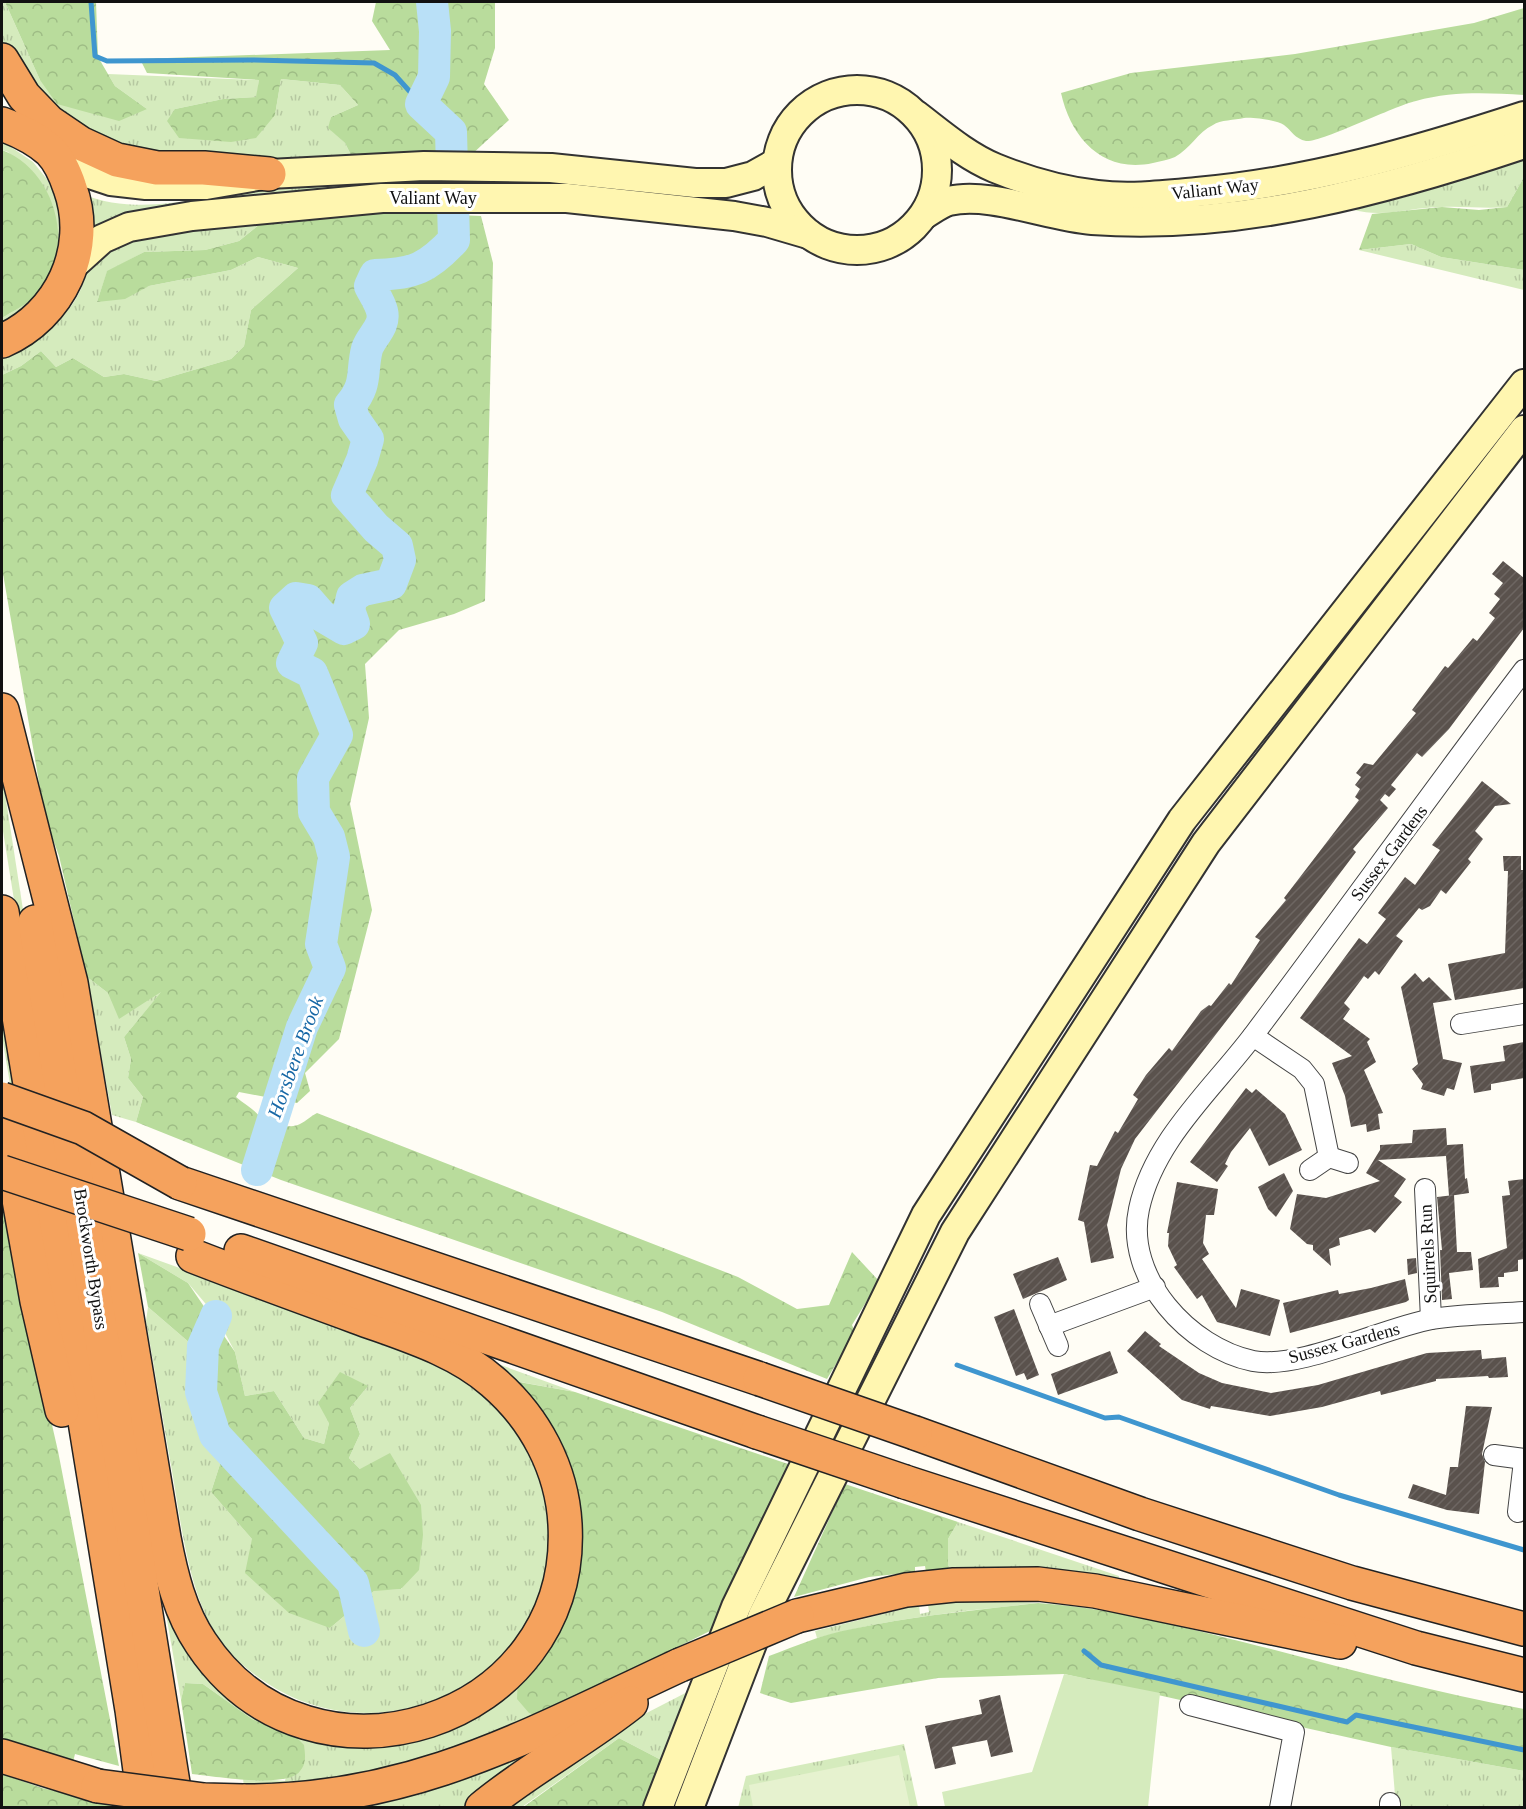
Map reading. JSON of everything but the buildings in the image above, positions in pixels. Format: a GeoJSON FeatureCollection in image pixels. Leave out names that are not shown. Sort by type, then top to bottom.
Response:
{"type":"FeatureCollection","features":[{"type":"Feature","properties":{"kind":"highway"},"geometry":{"type":"LineString","coordinates":[[2,60],[24,96],[49,122],[80,143],[117,160],[157,168],[204,168],[269,174]]}},
{"type":"Feature","properties":{"kind":"highway"},"geometry":{"type":"LineString","coordinates":[[2,104],[11,128],[51,152],[66,177],[77,214],[78,233],[71,267],[46,310],[26,328],[2,341]]}},
{"type":"Feature","properties":{"kind":"highway"},"geometry":{"type":"LineString","coordinates":[[2,710],[71,983],[164,1538],[174,1583],[201,1644],[237,1684],[277,1712],[318,1727],[366,1732],[415,1727],[439,1719],[480,1698],[511,1671],[532,1643],[551,1607],[563,1562],[566,1536],[562,1497],[544,1446],[530,1422],[494,1382],[473,1367],[422,1341],[191,1245],[66,1194],[2,1172]]}},
{"type":"Feature","properties":{"kind":"highway","name":"Brockworth Bypass"},"geometry":{"type":"LineString","coordinates":[[2,710],[177,1808]]}},
{"type":"Feature","properties":{"kind":"highway","name":"Brockworth Bypass"},"geometry":{"type":"LineString","coordinates":[[2,912],[132,1710],[145,1808]]}},
{"type":"Feature","properties":{"kind":"highway"},"geometry":{"type":"LineString","coordinates":[[2,1099],[83,1128],[180,1183]]}},
{"type":"Feature","properties":{"kind":"highway"},"geometry":{"type":"LineString","coordinates":[[2,1104],[37,1301],[132,1710]]}},
{"type":"Feature","properties":{"kind":"highway"},"geometry":{"type":"LineString","coordinates":[[2,1124],[915,1432],[1140,1514],[1352,1583],[1524,1629]]}},
{"type":"Feature","properties":{"kind":"highway"},"geometry":{"type":"LineString","coordinates":[[191,1245],[905,1482],[1416,1648],[1524,1675]]}},
{"type":"Feature","properties":{"kind":"highway"},"geometry":{"type":"LineString","coordinates":[[2,1756],[98,1786],[204,1800],[323,1798],[389,1786],[438,1772],[540,1731],[680,1665],[797,1616],[906,1590],[954,1584],[1038,1584],[1095,1591],[1330,1641],[1416,1648]]}},
{"type":"Feature","properties":{"kind":"highway"},"geometry":{"type":"LineString","coordinates":[[482,1808],[504,1790],[605,1724],[680,1665]]}},
{"type":"Feature","properties":{"kind":"street"},"geometry":{"type":"LineString","coordinates":[[843,90],[870,90],[895,99],[916,115],[931,137],[937,163],[935,189],[925,214],[907,234],[884,246],[857,251],[831,247],[808,234],[789,214],[779,190],[776,164],[783,138],[797,115],[818,99],[843,90]]}},
{"type":"Feature","properties":{"kind":"street","name":"Valiant Way"},"geometry":{"type":"LineString","coordinates":[[916,115],[957,146],[993,167],[1038,183],[1097,195],[1150,196],[1228,189],[1299,179],[1392,157],[1524,116]]}},
{"type":"Feature","properties":{"kind":"street","name":"Valiant Way"},"geometry":{"type":"LineString","coordinates":[[925,214],[948,201],[973,199],[1091,220],[1156,222],[1236,214],[1365,192],[1450,169],[1524,144]]}},
{"type":"Feature","properties":{"kind":"street","name":"Valiant Way"},"geometry":{"type":"LineString","coordinates":[[51,152],[84,172],[111,181],[146,185],[206,184],[269,174],[424,166],[551,168],[695,183],[726,183],[753,176],[776,164]]}},
{"type":"Feature","properties":{"kind":"street","name":"Valiant Way"},"geometry":{"type":"LineString","coordinates":[[71,267],[102,238],[129,227],[147,223],[274,207],[382,198],[567,198],[767,222],[808,234]]}},
{"type":"Feature","properties":{"kind":"street"},"geometry":{"type":"LineString","coordinates":[[658,1808],[736,1607],[926,1215],[1182,820],[1524,384]]}},
{"type":"Feature","properties":{"kind":"street"},"geometry":{"type":"LineString","coordinates":[[689,1808],[763,1615],[955,1232],[1206,843],[1524,430]]}},
{"type":"Feature","properties":{"kind":"street","name":"Sussex Gardens"},"geometry":{"type":"LineString","coordinates":[[1521,683],[1253,1036],[1161,1151],[1146,1184],[1138,1212],[1138,1237],[1144,1267],[1180,1322],[1216,1348],[1257,1362],[1291,1359],[1431,1319],[1524,1312]]}},
{"type":"Feature","properties":{"kind":"street"},"geometry":{"type":"LineString","coordinates":[[1473,1030],[1524,1014]]}},
{"type":"Feature","properties":{"kind":"street"},"geometry":{"type":"LineString","coordinates":[[1253,1036],[1302,1069],[1314,1084],[1329,1157]]}},
{"type":"Feature","properties":{"kind":"street"},"geometry":{"type":"LineString","coordinates":[[1329,1157],[1348,1163]]}},
{"type":"Feature","properties":{"kind":"street"},"geometry":{"type":"LineString","coordinates":[[1310,1170],[1329,1157]]}},
{"type":"Feature","properties":{"kind":"street","name":"Squirrels Run"},"geometry":{"type":"LineString","coordinates":[[1425,1189],[1431,1319]]}},
{"type":"Feature","properties":{"kind":"street"},"geometry":{"type":"LineString","coordinates":[[1049,1326],[1155,1287]]}},
{"type":"Feature","properties":{"kind":"street"},"geometry":{"type":"LineString","coordinates":[[1040,1304],[1058,1346]]}},
{"type":"Feature","properties":{"kind":"street"},"geometry":{"type":"LineString","coordinates":[[1494,1455],[1524,1460],[1518,1512]]}},
{"type":"Feature","properties":{"kind":"street"},"geometry":{"type":"LineString","coordinates":[[1190,1705],[1294,1732],[1280,1808]]}},
{"type":"Feature","properties":{"kind":"green space"},"geometry":{"type":"Polygon","coordinates":[[[2,2],[5,2],[40,80],[147,109],[115,86],[108,74],[259,80],[257,97],[223,99],[175,109],[275,115],[281,79],[340,85],[358,105],[331,117],[329,128],[345,143],[355,163],[178,162],[77,134],[18,73],[2,40],[2,2]]]}},
{"type":"Feature","properties":{"kind":"green space"},"geometry":{"type":"Polygon","coordinates":[[[5,2],[96,2],[98,57],[115,86],[147,109],[119,121],[57,104],[40,80],[5,2]]]}},
{"type":"Feature","properties":{"kind":"green space"},"geometry":{"type":"Polygon","coordinates":[[[376,2],[495,2],[495,48],[484,84],[509,120],[469,157],[355,163],[345,143],[328,128],[331,117],[358,105],[340,85],[281,79],[275,115],[256,138],[231,142],[179,138],[167,121],[175,109],[223,99],[256,97],[259,80],[147,73],[140,59],[390,50],[372,21],[376,2]]]}},
{"type":"Feature","properties":{"kind":"green space"},"geometry":{"type":"Polygon","coordinates":[[[1524,8],[1524,95],[1470,94],[1430,98],[1406,104],[1314,140],[1302,140],[1284,125],[1276,122],[1259,118],[1244,118],[1216,123],[1180,154],[1172,158],[1135,165],[1119,163],[1105,158],[1081,138],[1066,109],[1061,93],[1131,73],[1295,54],[1474,23],[1524,8]]]}},
{"type":"Feature","properties":{"kind":"green space"},"geometry":{"type":"Polygon","coordinates":[[[2,141],[33,162],[46,178],[57,197],[64,238],[50,289],[2,329],[2,318],[22,306],[58,235],[52,204],[8,152],[2,150],[2,141]]]}},
{"type":"Feature","properties":{"kind":"green space"},"geometry":{"type":"Polygon","coordinates":[[[2,150],[21,160],[36,175],[48,193],[55,213],[58,235],[56,256],[49,276],[37,294],[2,318],[2,150]]]}},
{"type":"Feature","properties":{"kind":"green space"},"geometry":{"type":"Polygon","coordinates":[[[1524,158],[1524,177],[1507,207],[1431,207],[1376,213],[1354,210],[1405,197],[1524,158]]]}},
{"type":"Feature","properties":{"kind":"green space"},"geometry":{"type":"Polygon","coordinates":[[[1524,177],[1524,270],[1441,257],[1411,244],[1359,250],[1372,214],[1442,207],[1479,210],[1507,207],[1524,177]]]}},
{"type":"Feature","properties":{"kind":"green space"},"geometry":{"type":"Polygon","coordinates":[[[431,181],[490,182],[508,189],[90,233],[82,194],[103,201],[147,205],[279,189],[431,181]]]}},
{"type":"Feature","properties":{"kind":"green space"},"geometry":{"type":"Polygon","coordinates":[[[433,208],[433,214],[481,216],[493,263],[485,601],[454,614],[399,630],[365,664],[369,718],[350,804],[372,910],[339,1039],[305,1073],[310,1091],[297,1103],[239,1092],[236,1097],[260,1117],[262,1135],[272,1138],[274,1132],[280,1127],[296,1126],[317,1113],[738,1277],[797,1309],[829,1305],[852,1252],[879,1281],[852,1325],[855,1332],[827,1379],[662,1312],[281,1180],[136,1122],[143,1097],[128,1078],[131,1059],[124,1037],[161,992],[119,1019],[108,993],[87,977],[59,856],[45,817],[2,568],[2,375],[21,366],[41,351],[56,367],[73,358],[104,377],[124,374],[156,381],[231,359],[244,346],[251,310],[298,268],[258,257],[231,270],[149,286],[125,299],[97,302],[107,271],[144,252],[205,250],[239,241],[260,224],[286,224],[313,215],[433,208]]]}},
{"type":"Feature","properties":{"kind":"green space"},"geometry":{"type":"Polygon","coordinates":[[[313,215],[286,224],[260,224],[239,241],[205,250],[144,252],[107,272],[97,302],[149,286],[231,270],[258,257],[298,268],[251,310],[244,346],[231,359],[156,381],[124,374],[104,377],[73,358],[56,367],[41,351],[21,366],[2,375],[2,359],[35,341],[55,325],[78,295],[96,259],[106,250],[130,239],[169,231],[313,215]]]}},
{"type":"Feature","properties":{"kind":"green space"},"geometry":{"type":"Polygon","coordinates":[[[1411,244],[1441,257],[1524,270],[1524,290],[1359,250],[1411,244]]]}},
{"type":"Feature","properties":{"kind":"green space"},"geometry":{"type":"Polygon","coordinates":[[[2,774],[41,1026],[46,1099],[2,825],[2,774]]]}},
{"type":"Feature","properties":{"kind":"green space"},"geometry":{"type":"Polygon","coordinates":[[[87,977],[108,993],[163,990],[124,1037],[131,1059],[128,1078],[143,1097],[136,1122],[112,1115],[87,977]]]}},
{"type":"Feature","properties":{"kind":"green space"},"geometry":{"type":"Polygon","coordinates":[[[2,991],[16,1084],[10,1084],[2,1036],[2,991]]]}},
{"type":"Feature","properties":{"kind":"green space"},"geometry":{"type":"Polygon","coordinates":[[[2,1207],[58,1451],[119,1766],[75,1754],[73,1762],[2,1739],[2,1207]]]}},
{"type":"Feature","properties":{"kind":"green space"},"geometry":{"type":"Polygon","coordinates":[[[138,1253],[441,1367],[476,1389],[502,1414],[530,1457],[542,1489],[548,1524],[545,1572],[530,1614],[506,1651],[473,1680],[434,1700],[390,1711],[345,1712],[299,1700],[277,1689],[246,1668],[221,1641],[201,1604],[188,1559],[146,1321],[148,1307],[191,1344],[187,1387],[201,1429],[222,1458],[211,1492],[330,1628],[375,1590],[402,1589],[360,1469],[349,1458],[360,1434],[350,1408],[368,1386],[329,1423],[324,1444],[304,1438],[274,1391],[245,1396],[235,1352],[216,1316],[188,1283],[138,1253]]]}},
{"type":"Feature","properties":{"kind":"green space"},"geometry":{"type":"Polygon","coordinates":[[[138,1253],[188,1283],[235,1352],[245,1396],[274,1391],[304,1438],[324,1444],[329,1423],[318,1403],[340,1372],[368,1386],[350,1408],[360,1434],[349,1458],[360,1469],[390,1453],[421,1505],[423,1535],[419,1570],[401,1589],[374,1591],[330,1628],[289,1613],[245,1573],[252,1539],[211,1492],[222,1458],[201,1429],[187,1387],[191,1344],[148,1307],[138,1253]]]}},
{"type":"Feature","properties":{"kind":"green space"},"geometry":{"type":"Polygon","coordinates":[[[454,1348],[575,1392],[520,1382],[530,1407],[454,1348]]]}},
{"type":"Feature","properties":{"kind":"green space"},"geometry":{"type":"Polygon","coordinates":[[[519,1382],[575,1392],[788,1464],[714,1629],[538,1716],[529,1713],[517,1699],[518,1676],[563,1603],[530,1407],[519,1382]]]}},
{"type":"Feature","properties":{"kind":"green space"},"geometry":{"type":"Polygon","coordinates":[[[136,1442],[198,1653],[347,1739],[518,1676],[538,1716],[401,1768],[305,1784],[244,1788],[243,1778],[285,1781],[296,1737],[252,1719],[203,1684],[185,1683],[181,1700],[136,1442]]]}},
{"type":"Feature","properties":{"kind":"green space"},"geometry":{"type":"Polygon","coordinates":[[[845,1484],[958,1522],[948,1539],[948,1571],[926,1572],[925,1566],[915,1567],[915,1572],[869,1577],[794,1597],[845,1484]]]}},
{"type":"Feature","properties":{"kind":"green space"},"geometry":{"type":"Polygon","coordinates":[[[958,1522],[1119,1576],[1118,1582],[948,1571],[948,1539],[958,1522]]]}},
{"type":"Feature","properties":{"kind":"green space"},"geometry":{"type":"Polygon","coordinates":[[[987,1600],[1038,1603],[899,1620],[817,1638],[815,1631],[919,1605],[920,1614],[929,1612],[928,1605],[987,1600]]]}},
{"type":"Feature","properties":{"kind":"green space"},"geometry":{"type":"Polygon","coordinates":[[[1038,1603],[1097,1610],[1155,1621],[1397,1681],[1524,1709],[1524,1771],[1391,1747],[1064,1674],[938,1678],[791,1703],[760,1693],[769,1656],[820,1637],[898,1620],[1038,1603]]]}},
{"type":"Feature","properties":{"kind":"green space"},"geometry":{"type":"Polygon","coordinates":[[[1064,1674],[1160,1693],[1148,1807],[945,1807],[942,1792],[1032,1772],[1064,1674]]]}},
{"type":"Feature","properties":{"kind":"green space"},"geometry":{"type":"Polygon","coordinates":[[[185,1683],[203,1684],[252,1719],[296,1737],[304,1745],[305,1762],[300,1771],[293,1776],[266,1780],[192,1774],[181,1700],[185,1683]]]}},
{"type":"Feature","properties":{"kind":"green space"},"geometry":{"type":"Polygon","coordinates":[[[697,1687],[667,1763],[619,1738],[522,1807],[506,1808],[633,1720],[697,1687]]]}},
{"type":"Feature","properties":{"kind":"green space"},"geometry":{"type":"Polygon","coordinates":[[[619,1738],[667,1763],[649,1807],[522,1808],[619,1738]]]}},
{"type":"Feature","properties":{"kind":"green space"},"geometry":{"type":"Polygon","coordinates":[[[904,1744],[918,1807],[738,1808],[746,1776],[904,1744]]]}},
{"type":"Feature","properties":{"kind":"green space"},"geometry":{"type":"Polygon","coordinates":[[[1391,1747],[1524,1771],[1524,1807],[1396,1807],[1391,1747]]]}},
{"type":"Feature","properties":{"kind":"green space"},"geometry":{"type":"Polygon","coordinates":[[[524,1752],[529,1762],[473,1807],[334,1808],[388,1800],[452,1783],[524,1752]]]}},
{"type":"Feature","properties":{"kind":"green space"},"geometry":{"type":"Polygon","coordinates":[[[899,1755],[910,1807],[753,1807],[749,1785],[899,1755]]]}},
{"type":"Feature","properties":{"kind":"green space"},"geometry":{"type":"Polygon","coordinates":[[[2,1774],[42,1788],[122,1807],[2,1807],[2,1774]]]}},
{"type":"Feature","properties":{"kind":"waterway"},"geometry":{"type":"LineString","coordinates":[[91,2],[95,56],[107,61],[253,60],[374,63],[395,75],[421,104]]}},
{"type":"Feature","properties":{"kind":"waterway","name":"Horsbere Brook"},"geometry":{"type":"LineString","coordinates":[[257,1170],[302,1027],[330,968],[321,944],[334,857],[329,837],[314,812],[313,778],[337,735],[312,673],[292,663],[302,643],[285,608],[296,598],[308,600],[322,616],[344,629],[354,624],[349,610],[352,597],[363,590],[391,584],[400,560],[397,546],[376,528],[347,495],[368,439],[354,419],[350,405],[362,384],[367,349],[383,317],[380,305],[370,286],[375,275],[400,273],[419,268],[436,257],[454,240],[451,132],[421,104],[434,77],[435,31],[432,2]]}},
{"type":"Feature","properties":{"kind":"waterway","name":"Horsbere Brook"},"geometry":{"type":"LineString","coordinates":[[216,1316],[203,1346],[201,1392],[215,1435],[353,1583],[364,1631]]}},
{"type":"Feature","properties":{"kind":"waterway"},"geometry":{"type":"LineString","coordinates":[[957,1365],[1105,1418],[1119,1417],[1339,1495],[1524,1550]]}},
{"type":"Feature","properties":{"kind":"waterway"},"geometry":{"type":"LineString","coordinates":[[1084,1651],[1101,1665],[1347,1722],[1356,1715],[1524,1750]]}}]}
